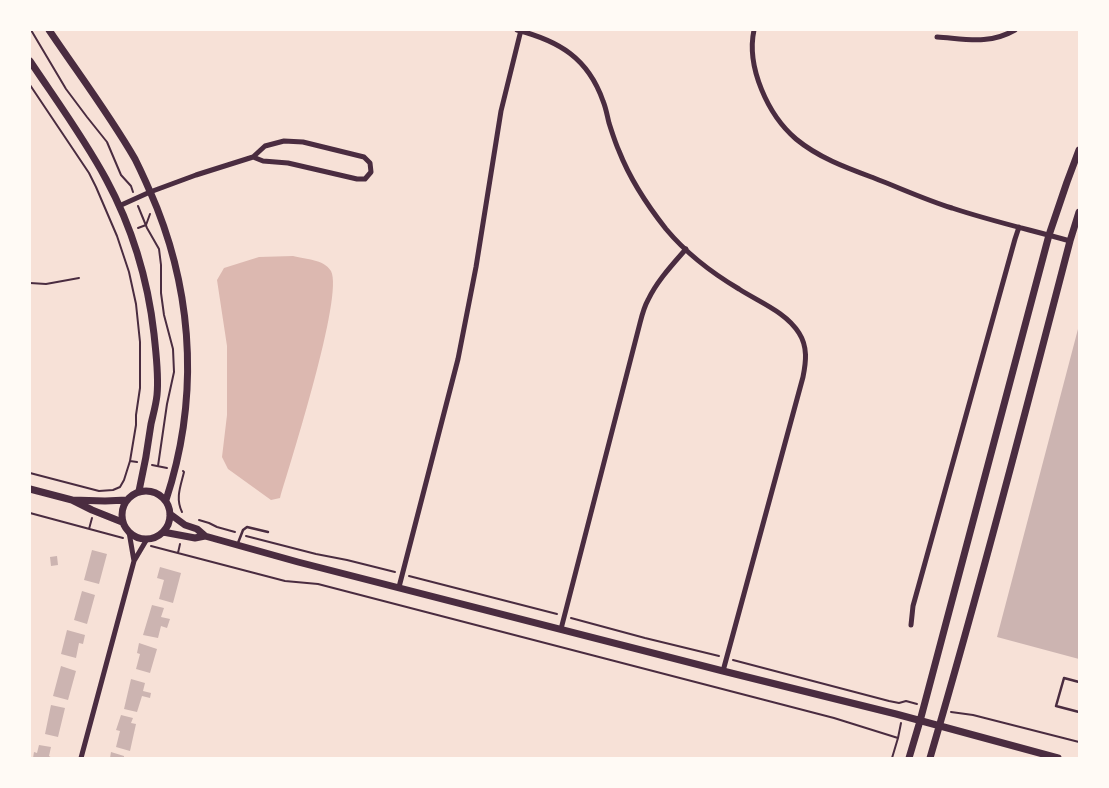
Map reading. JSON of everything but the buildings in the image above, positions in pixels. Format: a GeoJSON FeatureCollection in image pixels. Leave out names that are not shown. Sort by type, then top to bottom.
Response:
{"type":"FeatureCollection","features":[{"type":"Feature","properties":{"kind":"street"},"geometry":{"type":"LineString","coordinates":[[49,30],[107,115],[135,160],[150,192],[166,230],[176,266],[184,309],[188,354],[187,398],[180,446],[166,500],[170,514],[167,527],[148,542],[134,561],[82,758]]}},
{"type":"Feature","properties":{"kind":"street"},"geometry":{"type":"LineString","coordinates":[[399,587],[458,359],[476,267],[501,111],[519,30],[555,44],[571,54],[586,68],[596,83],[604,102],[619,153],[632,180],[667,230],[712,272],[780,313],[791,322],[801,335],[806,348],[803,377],[723,671]]}},
{"type":"Feature","properties":{"kind":"street"},"geometry":{"type":"LineString","coordinates":[[754,30],[753,58],[766,101],[795,139],[814,152],[835,163],[951,208],[1070,241]]}},
{"type":"Feature","properties":{"kind":"street"},"geometry":{"type":"LineString","coordinates":[[937,37],[985,40],[1000,37],[1015,30]]}},
{"type":"Feature","properties":{"kind":"street"},"geometry":{"type":"LineString","coordinates":[[30,62],[102,170],[129,231],[144,279],[152,318],[157,395],[139,491]]}},
{"type":"Feature","properties":{"kind":"street"},"geometry":{"type":"LineString","coordinates":[[118,206],[196,175],[253,157],[264,146],[284,142],[303,142],[364,157],[370,163],[371,172],[365,179],[357,179],[288,163],[263,161],[253,157]]}},
{"type":"Feature","properties":{"kind":"street"},"geometry":{"type":"LineString","coordinates":[[909,758],[1050,235],[1066,182],[1079,150]]}},
{"type":"Feature","properties":{"kind":"street"},"geometry":{"type":"LineString","coordinates":[[930,758],[1079,212]]}},
{"type":"Feature","properties":{"kind":"street"},"geometry":{"type":"LineString","coordinates":[[911,625],[913,606],[1019,228]]}},
{"type":"Feature","properties":{"kind":"street"},"geometry":{"type":"LineString","coordinates":[[561,629],[647,301],[656,285],[686,249]]}},
{"type":"Feature","properties":{"kind":"street"},"geometry":{"type":"LineString","coordinates":[[30,489],[72,500],[122,522]]}},
{"type":"Feature","properties":{"kind":"street"},"geometry":{"type":"LineString","coordinates":[[134,561],[128,536],[122,522],[123,507],[127,500],[139,491],[153,491],[166,500]]}},
{"type":"Feature","properties":{"kind":"street"},"geometry":{"type":"LineString","coordinates":[[72,500],[127,500]]}},
{"type":"Feature","properties":{"kind":"street"},"geometry":{"type":"LineString","coordinates":[[170,514],[197,529],[205,536],[298,562],[1058,758]]}},
{"type":"Feature","properties":{"kind":"street"},"geometry":{"type":"LineString","coordinates":[[163,532],[195,538],[205,536]]}},
{"type":"Feature","properties":{"kind":"street"},"geometry":{"type":"LineString","coordinates":[[128,536],[148,542]]}},
{"type":"Feature","properties":{"kind":"lane"},"geometry":{"type":"LineString","coordinates":[[238,545],[243,530],[247,527],[268,532]]}},
{"type":"Feature","properties":{"kind":"lane"},"geometry":{"type":"LineString","coordinates":[[1079,682],[1064,678],[1056,706],[1079,712]]}},
{"type":"Feature","properties":{"kind":"path"},"geometry":{"type":"LineString","coordinates":[[30,85],[89,173],[117,236],[129,272],[136,304],[140,342],[140,388],[136,425],[130,461],[120,487],[103,491],[30,473]]}},
{"type":"Feature","properties":{"kind":"path"},"geometry":{"type":"LineString","coordinates":[[30,283],[46,284],[79,278]]}},
{"type":"Feature","properties":{"kind":"path"},"geometry":{"type":"LineString","coordinates":[[130,461],[184,472],[178,502],[181,511],[188,517]]}},
{"type":"Feature","properties":{"kind":"path"},"geometry":{"type":"LineString","coordinates":[[30,513],[128,536]]}},
{"type":"Feature","properties":{"kind":"path"},"geometry":{"type":"LineString","coordinates":[[195,519],[241,534],[316,554],[402,574],[889,701],[899,703],[906,701]]}},
{"type":"Feature","properties":{"kind":"path"},"geometry":{"type":"LineString","coordinates":[[148,542],[285,580],[318,584],[825,716],[898,738]]}},
{"type":"Feature","properties":{"kind":"path"},"geometry":{"type":"LineString","coordinates":[[953,713],[973,715],[1079,742]]}},
{"type":"Feature","properties":{"kind":"path"},"geometry":{"type":"LineString","coordinates":[[892,758],[900,729]]}},
{"type":"Feature","properties":{"kind":"shaded area"},"geometry":{"type":"Polygon","coordinates":[[[293,256],[314,260],[328,267],[331,271],[333,286],[323,344],[304,418],[280,498],[271,500],[228,469],[222,457],[227,415],[227,346],[217,280],[224,268],[259,257],[293,256]]]}}]}
